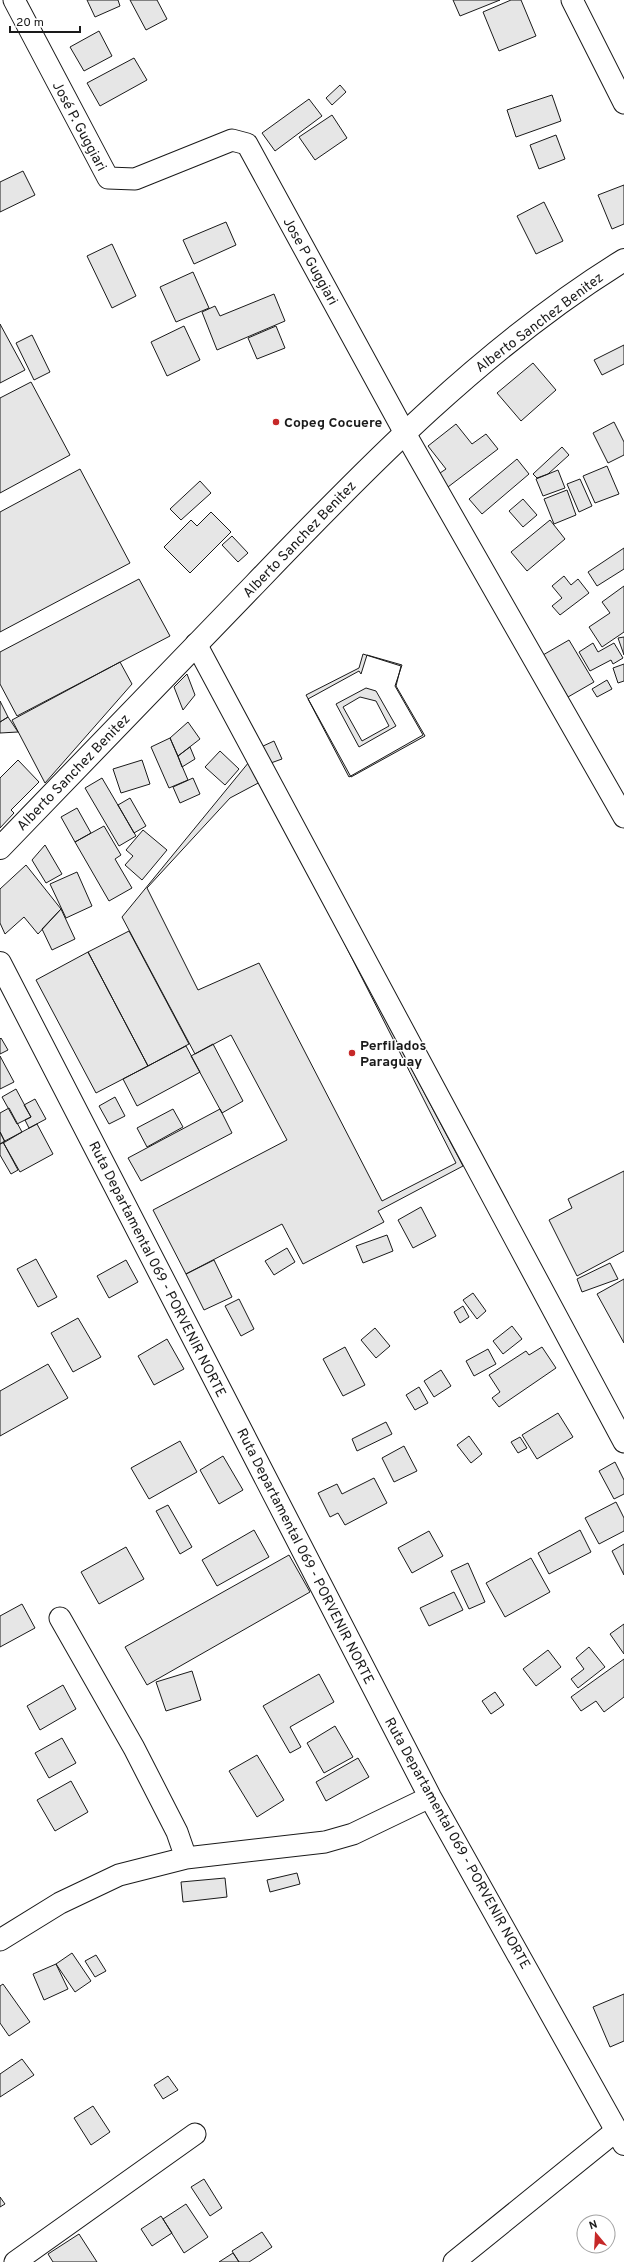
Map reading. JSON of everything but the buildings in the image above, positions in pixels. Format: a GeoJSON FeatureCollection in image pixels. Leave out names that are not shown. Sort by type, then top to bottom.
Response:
{"type":"FeatureCollection","features":[{"type":"Feature","properties":{"kind":"main road","name":"Alberto Sanchez Benitez"},"geometry":{"type":"LineString","coordinates":[[0,848],[339,496],[493,353],[584,284],[624,260]]}},
{"type":"Feature","properties":{"kind":"main road","name":"Ruta Departamental 069 - PORVENIR NORTE"},"geometry":{"type":"LineString","coordinates":[[0,963],[430,1796],[621,2137]]}},
{"type":"Feature","properties":{"kind":"street","name":"José P. Guggiari"},"geometry":{"type":"LineString","coordinates":[[14,0],[108,178],[135,179],[187,158]]}},
{"type":"Feature","properties":{"kind":"street"},"geometry":{"type":"LineString","coordinates":[[572,0],[624,103]]}},
{"type":"Feature","properties":{"kind":"street","name":"Jose P Guggiari"},"geometry":{"type":"LineString","coordinates":[[187,158],[232,140],[247,144],[406,434],[624,817]]}},
{"type":"Feature","properties":{"kind":"street"},"geometry":{"type":"LineString","coordinates":[[196,644],[624,1442]]}},
{"type":"Feature","properties":{"kind":"street"},"geometry":{"type":"LineString","coordinates":[[60,1618],[134,1748],[177,1832],[186,1858]]}},
{"type":"Feature","properties":{"kind":"street"},"geometry":{"type":"LineString","coordinates":[[0,1940],[60,1903],[120,1875],[186,1858],[325,1842],[353,1834],[430,1796]]}},
{"type":"Feature","properties":{"kind":"street"},"geometry":{"type":"LineString","coordinates":[[16,2262],[194,2134]]}},
{"type":"Feature","properties":{"kind":"street"},"geometry":{"type":"LineString","coordinates":[[454,2262],[621,2137]]}},
{"type":"Feature","properties":{"kind":"place","name":"Copeg Cocuere"},"geometry":{"type":"Point","coordinates":[276,422]}},
{"type":"Feature","properties":{"kind":"place","name":"Perfilados Paraguay"},"geometry":{"type":"Point","coordinates":[352,1053]}}]}
